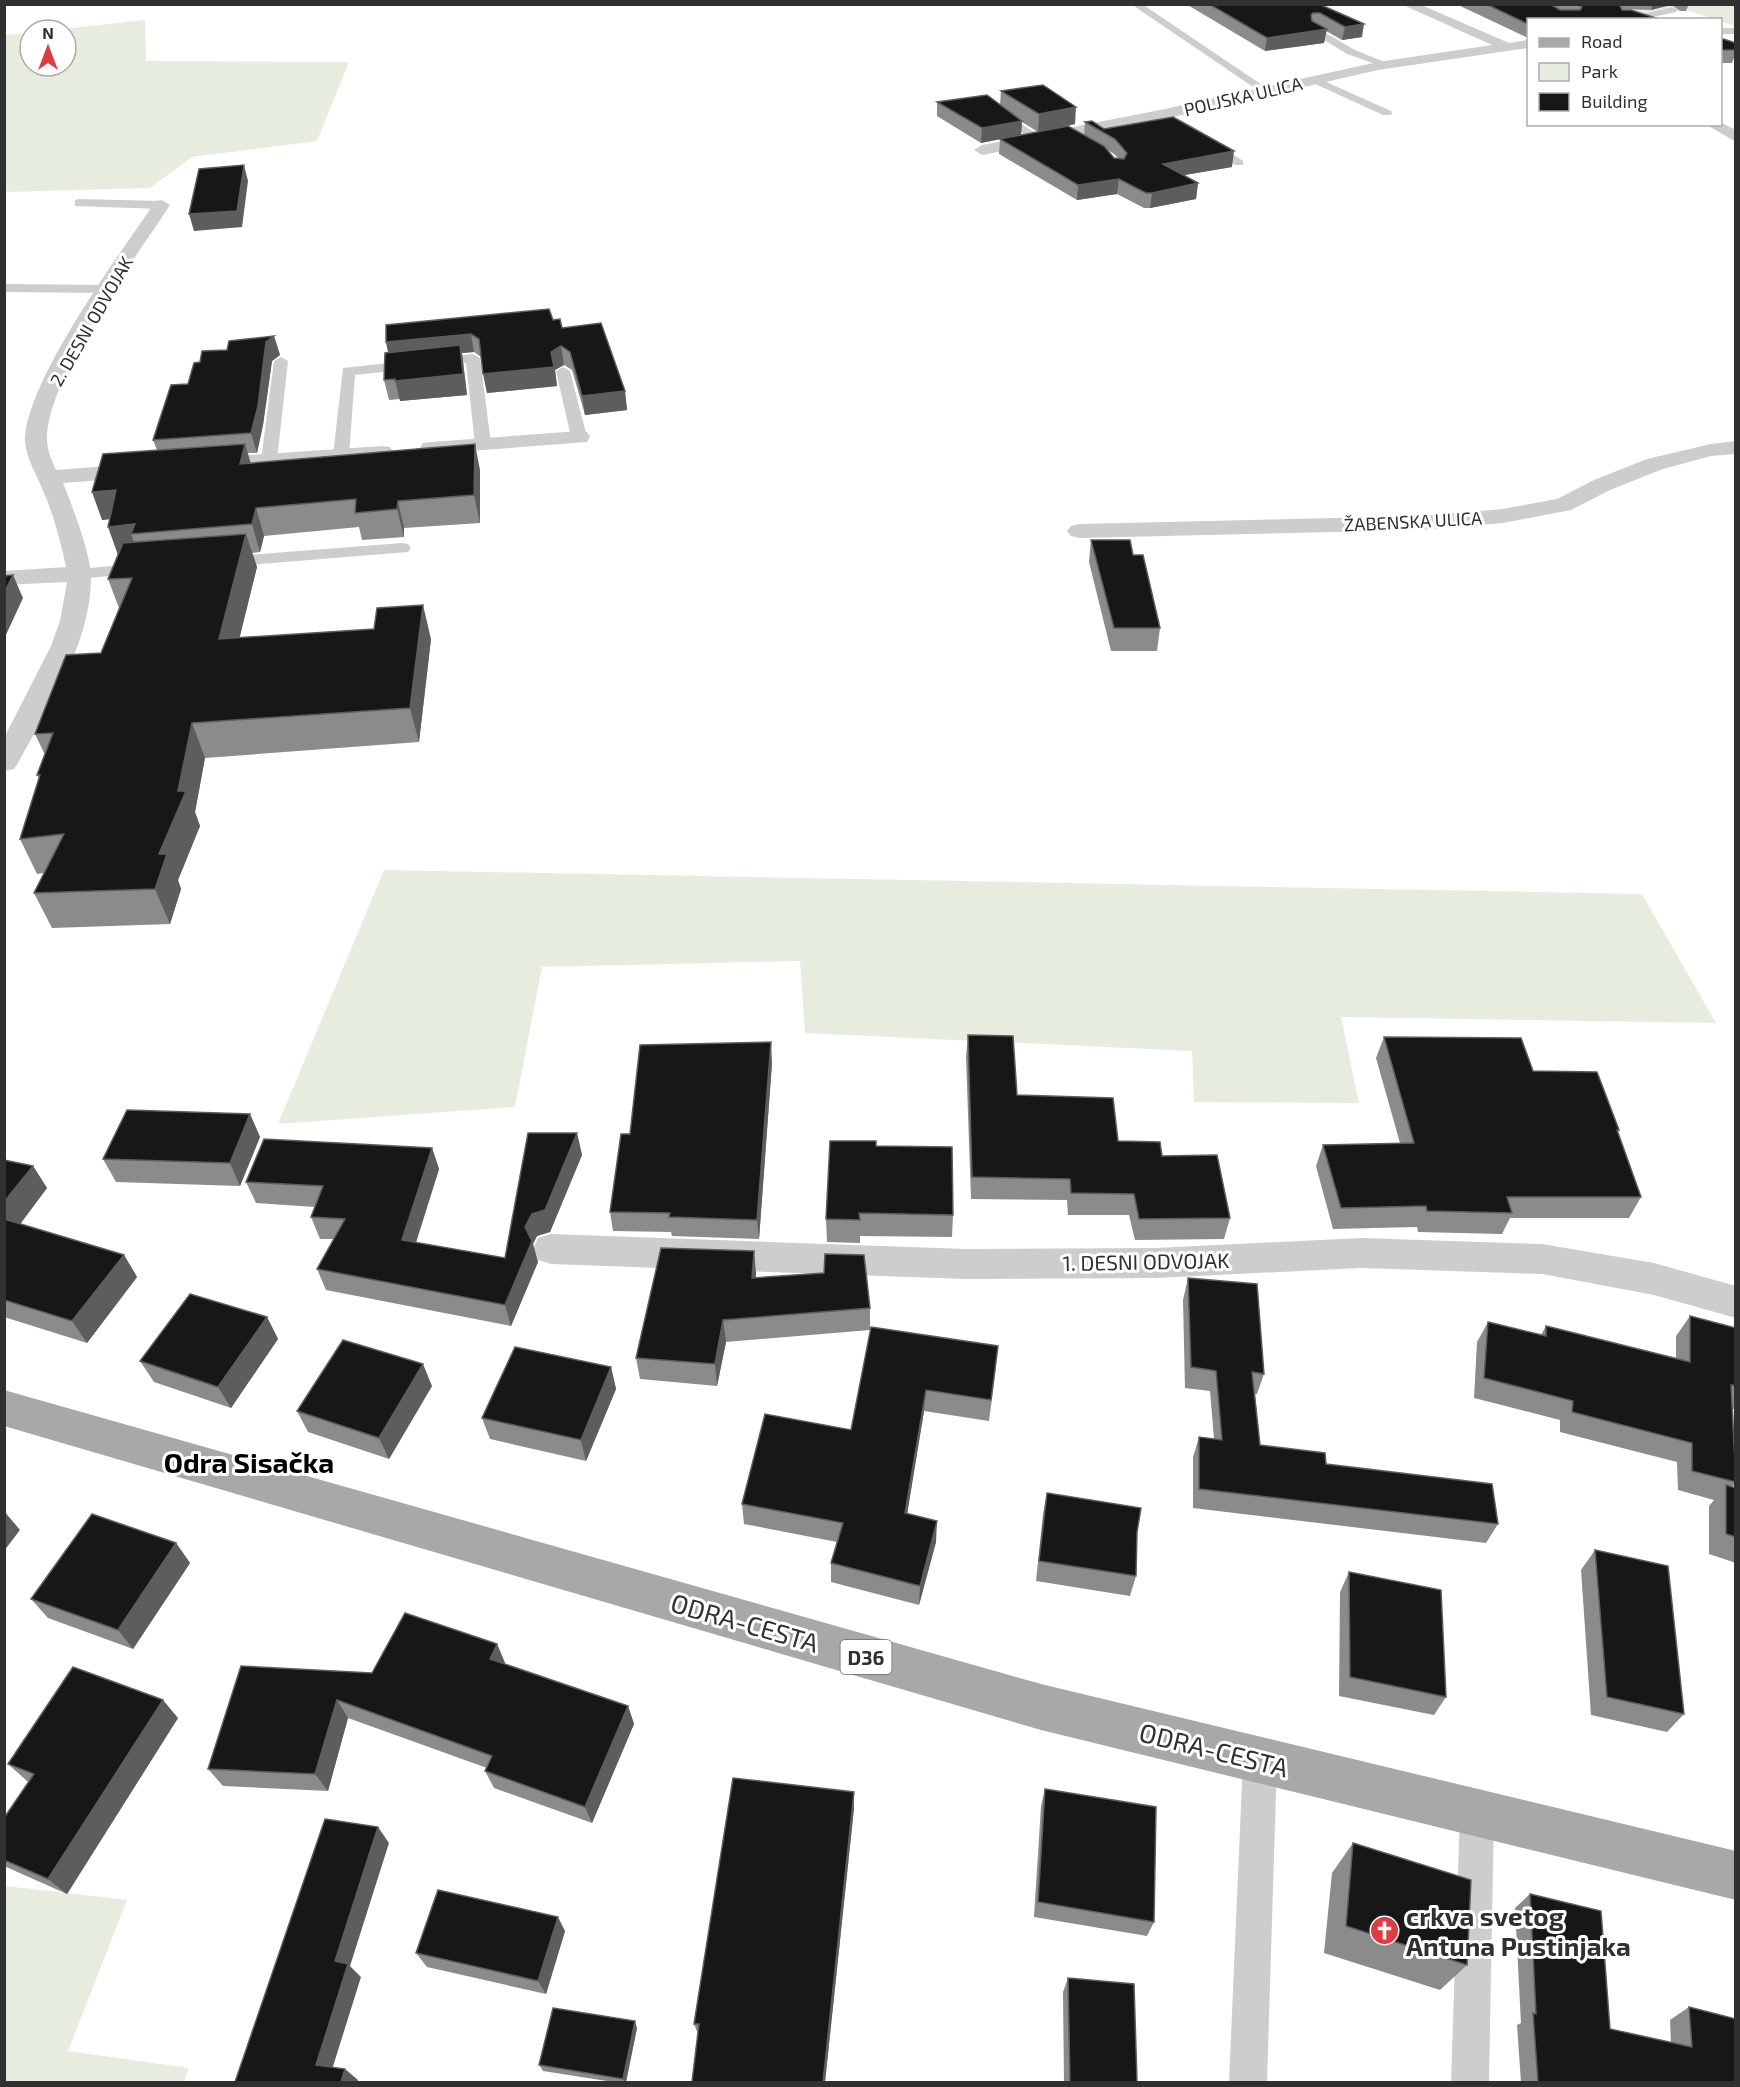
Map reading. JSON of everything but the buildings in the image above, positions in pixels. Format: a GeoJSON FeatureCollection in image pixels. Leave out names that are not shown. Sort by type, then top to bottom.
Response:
{"type":"FeatureCollection","features":[{"type":"Feature","properties":{"kind":"main road","name":"ODRA-CESTA"},"geometry":{"type":"LineString","coordinates":[[4,1408],[1041,1707],[1736,1876]]}},
{"type":"Feature","properties":{"kind":"street","name":"POLJSKA ULICA"},"geometry":{"type":"LineString","coordinates":[[1407,4],[1505,46]]}},
{"type":"Feature","properties":{"kind":"street","name":"POLJSKA ULICA"},"geometry":{"type":"LineString","coordinates":[[982,150],[1160,115],[1387,65],[1527,44]]}},
{"type":"Feature","properties":{"kind":"street"},"geometry":{"type":"LineString","coordinates":[[1716,126],[1736,137]]}},
{"type":"Feature","properties":{"kind":"street","name":"2. DESNI ODVOJAK"},"geometry":{"type":"LineString","coordinates":[[4,763],[50,676],[70,629],[76,602],[79,573],[59,502],[36,441],[40,419],[54,380],[107,290],[162,205]]}},
{"type":"Feature","properties":{"kind":"street"},"geometry":{"type":"LineString","coordinates":[[188,466],[579,437]]}},
{"type":"Feature","properties":{"kind":"street","name":"ŽABENSKA ULICA"},"geometry":{"type":"LineString","coordinates":[[1079,531],[1420,523],[1503,516],[1563,505],[1602,485],[1655,464],[1711,450],[1736,447]]}},
{"type":"Feature","properties":{"kind":"street"},"geometry":{"type":"LineString","coordinates":[[49,477],[165,468]]}},
{"type":"Feature","properties":{"kind":"street"},"geometry":{"type":"LineString","coordinates":[[4,578],[79,573]]}},
{"type":"Feature","properties":{"kind":"street","name":"1. DESNI ODVOJAK"},"geometry":{"type":"LineString","coordinates":[[551,1249],[966,1264],[1156,1263],[1360,1253],[1542,1259],[1654,1279],[1736,1302]]}},
{"type":"Feature","properties":{"kind":"lane"},"geometry":{"type":"LineString","coordinates":[[1136,4],[1266,91]]}},
{"type":"Feature","properties":{"kind":"lane"},"geometry":{"type":"LineString","coordinates":[[1632,18],[1673,10]]}},
{"type":"Feature","properties":{"kind":"lane"},"geometry":{"type":"LineString","coordinates":[[1314,30],[1351,52],[1387,65]]}},
{"type":"Feature","properties":{"kind":"lane"},"geometry":{"type":"LineString","coordinates":[[1315,80],[1387,113]]}},
{"type":"Feature","properties":{"kind":"lane"},"geometry":{"type":"LineString","coordinates":[[993,109],[1038,139]]}},
{"type":"Feature","properties":{"kind":"lane"},"geometry":{"type":"LineString","coordinates":[[1160,115],[1178,124]]}},
{"type":"Feature","properties":{"kind":"lane"},"geometry":{"type":"LineString","coordinates":[[1065,133],[1082,143]]}},
{"type":"Feature","properties":{"kind":"lane"},"geometry":{"type":"LineString","coordinates":[[1196,134],[1239,163]]}},
{"type":"Feature","properties":{"kind":"lane"},"geometry":{"type":"LineString","coordinates":[[79,203],[162,205]]}},
{"type":"Feature","properties":{"kind":"lane"},"geometry":{"type":"LineString","coordinates":[[4,288],[107,290]]}},
{"type":"Feature","properties":{"kind":"lane"},"geometry":{"type":"LineString","coordinates":[[341,455],[348,371],[473,358],[483,444]]}},
{"type":"Feature","properties":{"kind":"lane"},"geometry":{"type":"LineString","coordinates":[[269,460],[280,362]]}},
{"type":"Feature","properties":{"kind":"lane"},"geometry":{"type":"LineString","coordinates":[[563,371],[579,437]]}},
{"type":"Feature","properties":{"kind":"lane"},"geometry":{"type":"LineString","coordinates":[[206,563],[402,548]]}},
{"type":"Feature","properties":{"kind":"lane"},"geometry":{"type":"LineString","coordinates":[[79,573],[160,567]]}},
{"type":"Feature","properties":{"kind":"lane"},"geometry":{"type":"LineString","coordinates":[[1248,2082],[1260,1760]]}},
{"type":"Feature","properties":{"kind":"lane"},"geometry":{"type":"LineString","coordinates":[[1470,2082],[1477,1813]]}},
{"type":"Feature","properties":{"kind":"green space"},"geometry":{"type":"Polygon","coordinates":[[[1541,5],[1735,5],[1735,26],[1722,22],[1722,18],[1711,18],[1683,9],[1616,18],[1577,18],[1541,5]]]}},
{"type":"Feature","properties":{"kind":"green space"},"geometry":{"type":"Polygon","coordinates":[[[145,20],[146,61],[349,62],[317,141],[192,157],[150,188],[5,192],[5,35],[18,34],[18,78],[78,78],[78,27],[145,20]]]}},
{"type":"Feature","properties":{"kind":"green space"},"geometry":{"type":"Polygon","coordinates":[[[384,870],[1642,894],[1716,1023],[1341,1017],[1359,1103],[1194,1102],[1192,1051],[805,1033],[800,961],[542,967],[515,1107],[278,1124],[384,870]]]}},
{"type":"Feature","properties":{"kind":"green space"},"geometry":{"type":"Polygon","coordinates":[[[5,1886],[127,1900],[68,2051],[189,2068],[184,2082],[5,2082],[5,1886]]]}},
{"type":"Feature","properties":{"kind":"place","name":"crkva svetog Antuna Pustinjaka"},"geometry":{"type":"Point","coordinates":[1385,1930]}},
{"type":"Feature","properties":{"kind":"district","name":"Odra Sisačka"},"geometry":{"type":"Point","coordinates":[249,1462]}}]}
